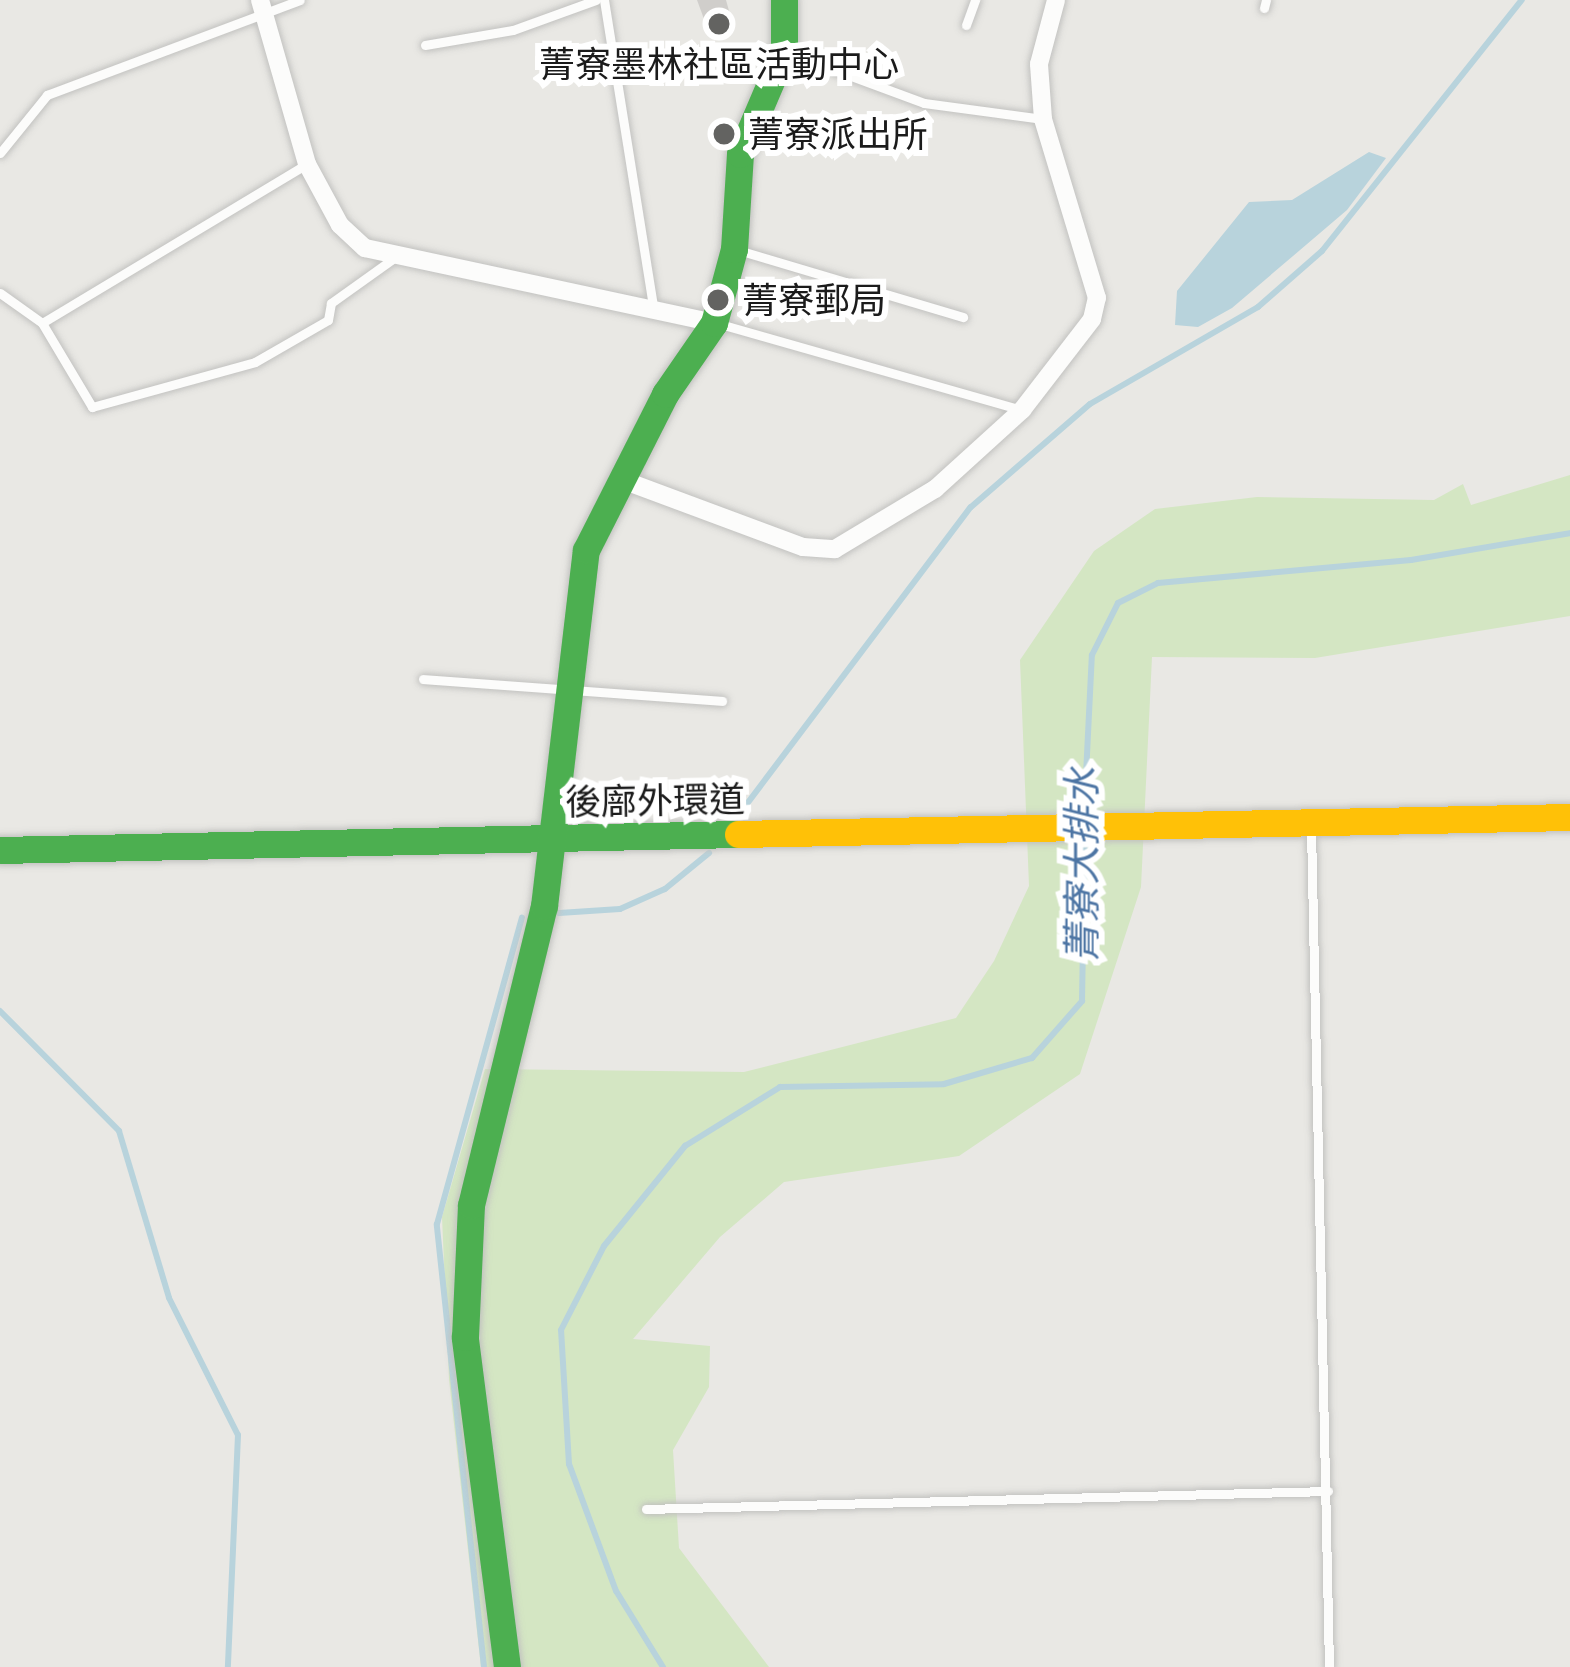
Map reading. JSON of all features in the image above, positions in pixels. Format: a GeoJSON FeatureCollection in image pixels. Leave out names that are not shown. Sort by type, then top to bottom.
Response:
{"type":"FeatureCollection","features":[{"type":"Feature","properties":{"kind":"street"},"geometry":{"type":"LineString","coordinates":[[507,1667],[465,1337],[464,1270],[471,1205],[555,838],[586,550],[664,394],[715,323],[734,249],[740,154],[784,51],[784,0]]}},
{"type":"Feature","properties":{"kind":"street"},"geometry":{"type":"LineString","coordinates":[[620,479],[803,547],[835,549],[935,489],[1022,410],[1092,319],[1097,298],[1043,119],[1039,64],[1054,1]]}},
{"type":"Feature","properties":{"kind":"street"},"geometry":{"type":"LineString","coordinates":[[262,8],[307,164],[340,225],[365,248],[394,258],[715,323]]}},
{"type":"Feature","properties":{"kind":"street","name":"後廍外環道"},"geometry":{"type":"LineString","coordinates":[[0,850],[1570,817]]}},
{"type":"Feature","properties":{"kind":"lane"},"geometry":{"type":"LineString","coordinates":[[0,153],[47,94],[262,8],[301,0]]}},
{"type":"Feature","properties":{"kind":"lane"},"geometry":{"type":"LineString","coordinates":[[425,45],[513,29],[600,0],[653,308]]}},
{"type":"Feature","properties":{"kind":"lane"},"geometry":{"type":"LineString","coordinates":[[966,25],[975,0]]}},
{"type":"Feature","properties":{"kind":"lane"},"geometry":{"type":"LineString","coordinates":[[784,51],[924,104],[1043,119]]}},
{"type":"Feature","properties":{"kind":"lane"},"geometry":{"type":"LineString","coordinates":[[42,323],[307,164]]}},
{"type":"Feature","properties":{"kind":"lane"},"geometry":{"type":"LineString","coordinates":[[734,249],[963,317]]}},
{"type":"Feature","properties":{"kind":"lane"},"geometry":{"type":"LineString","coordinates":[[0,293],[42,323],[92,407],[255,362],[328,320],[331,303],[394,258]]}},
{"type":"Feature","properties":{"kind":"lane"},"geometry":{"type":"LineString","coordinates":[[715,323],[1022,410]]}},
{"type":"Feature","properties":{"kind":"lane"},"geometry":{"type":"LineString","coordinates":[[423,679],[573,694],[722,701]]}},
{"type":"Feature","properties":{"kind":"lane"},"geometry":{"type":"LineString","coordinates":[[1311,823],[1330,1667]]}},
{"type":"Feature","properties":{"kind":"lane"},"geometry":{"type":"LineString","coordinates":[[646,1509],[1328,1491]]}},
{"type":"Feature","properties":{"kind":"green space"},"geometry":{"type":"Polygon","coordinates":[[[1570,475],[1570,616],[1315,658],[1152,657],[1141,887],[1080,1074],[959,1156],[784,1182],[720,1237],[633,1339],[710,1346],[709,1387],[673,1450],[679,1548],[769,1667],[481,1667],[449,1379],[442,1217],[485,1069],[744,1072],[956,1018],[994,961],[1029,886],[1020,660],[1094,551],[1155,509],[1257,497],[1434,500],[1463,484],[1471,505],[1570,475]]]}},
{"type":"Feature","properties":{"kind":"water"},"geometry":{"type":"Polygon","coordinates":[[[1369,152],[1386,158],[1347,210],[1232,308],[1198,327],[1175,325],[1177,291],[1249,202],[1292,200],[1369,152]]]}},
{"type":"Feature","properties":{"kind":"building","name":"菁寮墨林社區活動中心"},"geometry":{"type":"Polygon","coordinates":[[[697,0],[726,0],[734,29],[711,38],[697,0]]]}},
{"type":"Feature","properties":{"kind":"waterway"},"geometry":{"type":"LineString","coordinates":[[737,817],[971,507],[1090,404],[1258,307],[1322,251],[1522,0]]}},
{"type":"Feature","properties":{"kind":"waterway","name":"菁寮大排水"},"geometry":{"type":"LineString","coordinates":[[1084,816],[1092,655],[1118,603],[1158,583],[1411,560],[1570,533]]}},
{"type":"Feature","properties":{"kind":"waterway","name":"菁寮大排水"},"geometry":{"type":"LineString","coordinates":[[663,1667],[616,1591],[569,1464],[561,1330],[604,1246],[685,1146],[780,1087],[944,1084],[1032,1058],[1082,1001],[1085,836]]}},
{"type":"Feature","properties":{"kind":"waterway"},"geometry":{"type":"LineString","coordinates":[[559,913],[620,909],[665,889],[709,853]]}},
{"type":"Feature","properties":{"kind":"waterway"},"geometry":{"type":"LineString","coordinates":[[484,1667],[437,1224],[522,918]]}},
{"type":"Feature","properties":{"kind":"waterway"},"geometry":{"type":"LineString","coordinates":[[0,1011],[119,1131],[169,1298],[238,1435],[228,1667]]}},
{"type":"Feature","properties":{"kind":"traffic: fast"},"geometry":{"type":"LineString","coordinates":[[507,1667],[465,1337],[471,1205],[544,906],[586,550],[665,394],[714,323],[734,249],[740,154],[784,51],[784,0]]}},
{"type":"Feature","properties":{"kind":"traffic: fast"},"geometry":{"type":"LineString","coordinates":[[0,850],[738,834]]}},
{"type":"Feature","properties":{"kind":"traffic: slow"},"geometry":{"type":"LineString","coordinates":[[738,834],[1570,817]]}},
{"type":"Feature","properties":{"kind":"place","name":"菁寮墨林社區活動中心"},"geometry":{"type":"Point","coordinates":[719,24]}},
{"type":"Feature","properties":{"kind":"place","name":"菁寮派出所"},"geometry":{"type":"Point","coordinates":[724,134]}},
{"type":"Feature","properties":{"kind":"place","name":"菁寮郵局"},"geometry":{"type":"Point","coordinates":[718,300]}}]}
